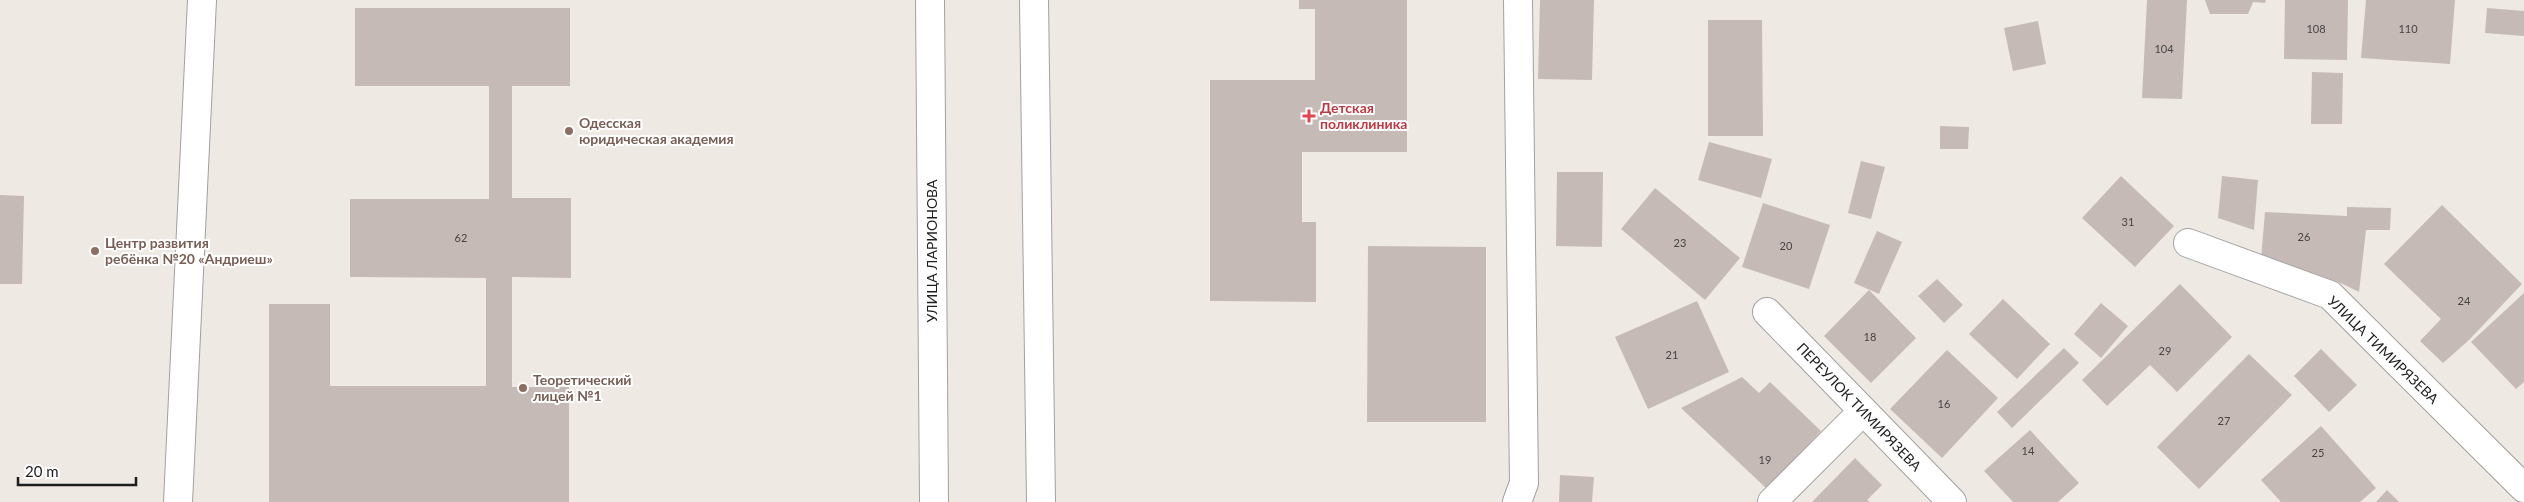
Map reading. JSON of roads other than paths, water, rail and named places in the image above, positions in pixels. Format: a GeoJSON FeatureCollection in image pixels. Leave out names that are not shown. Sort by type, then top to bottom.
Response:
{"type":"FeatureCollection","features":[{"type":"Feature","properties":{"kind":"street"},"geometry":{"type":"LineString","coordinates":[[178,502],[202,0]]}},
{"type":"Feature","properties":{"kind":"street","name":"УЛИЦА ЛАРИОНОВА"},"geometry":{"type":"LineString","coordinates":[[930,0],[934,502]]}},
{"type":"Feature","properties":{"kind":"street"},"geometry":{"type":"LineString","coordinates":[[1034,0],[1041,502]]}},
{"type":"Feature","properties":{"kind":"street"},"geometry":{"type":"LineString","coordinates":[[1517,502],[1524,483],[1518,0]]}},
{"type":"Feature","properties":{"kind":"street","name":"УЛИЦА ТИМИРЯЗЕВА"},"geometry":{"type":"LineString","coordinates":[[2188,243],[2330,295],[2524,488]]}},
{"type":"Feature","properties":{"kind":"street","name":"ПЕРЕУЛОК ТИМИРЯЗЕВА"},"geometry":{"type":"LineString","coordinates":[[1767,312],[1862,412],[1952,502]]}},
{"type":"Feature","properties":{"kind":"street"},"geometry":{"type":"LineString","coordinates":[[1772,502],[1862,412]]}},
{"type":"Feature","properties":{"kind":"place","name":"Детская поликлиника"},"geometry":{"type":"Point","coordinates":[1309,116]}},
{"type":"Feature","properties":{"kind":"place","name":"Одесская юридическая академия"},"geometry":{"type":"Point","coordinates":[569,131]}},
{"type":"Feature","properties":{"kind":"place","name":"Центр развития ребёнка №20 «Андриеш»"},"geometry":{"type":"Point","coordinates":[95,251]}},
{"type":"Feature","properties":{"kind":"place","name":"Теоретический лицей №1"},"geometry":{"type":"Point","coordinates":[523,388]}}]}
